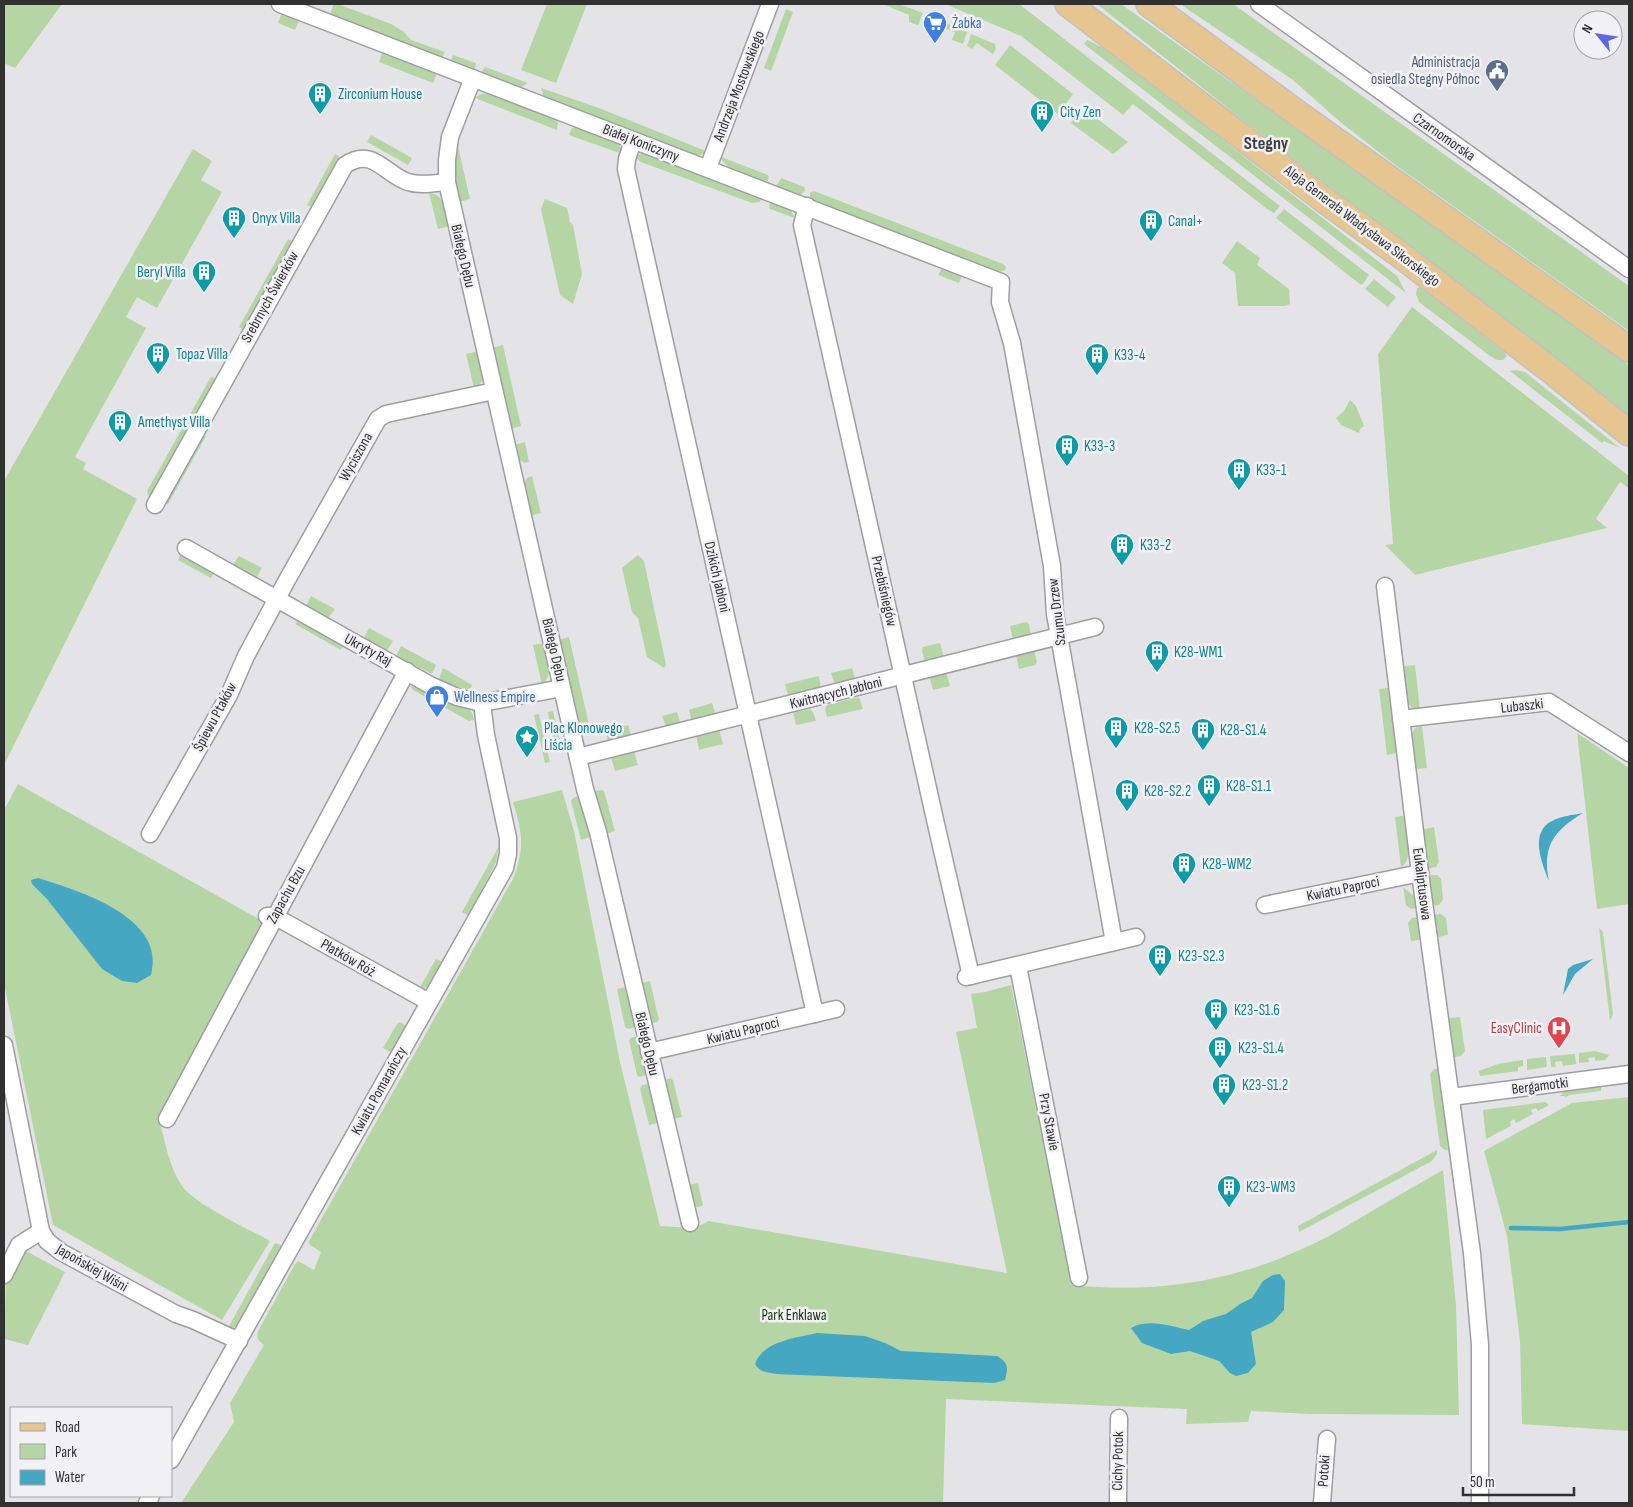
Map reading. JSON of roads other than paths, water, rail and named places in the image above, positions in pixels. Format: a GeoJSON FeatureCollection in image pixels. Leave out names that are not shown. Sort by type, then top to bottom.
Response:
{"type":"FeatureCollection","features":[{"type":"Feature","properties":{"kind":"main road","name":"Aleja Generała Władysława Sikorskiego"},"geometry":{"type":"LineString","coordinates":[[1068,4],[1328,202],[1438,283],[1629,433]]}},
{"type":"Feature","properties":{"kind":"main road"},"geometry":{"type":"LineString","coordinates":[[1149,4],[1309,121],[1629,349]]}},
{"type":"Feature","properties":{"kind":"street","name":"Białej Koniczyny"},"geometry":{"type":"LineString","coordinates":[[280,4],[1001,282]]}},
{"type":"Feature","properties":{"kind":"street","name":"Andrzeja Mostowskiego"},"geometry":{"type":"LineString","coordinates":[[708,168],[770,4]]}},
{"type":"Feature","properties":{"kind":"street","name":"Czarnomorska"},"geometry":{"type":"LineString","coordinates":[[1259,4],[1629,268]]}},
{"type":"Feature","properties":{"kind":"street","name":"Białego Dębu"},"geometry":{"type":"LineString","coordinates":[[473,78],[450,138],[447,182],[585,789],[598,832],[690,1223]]}},
{"type":"Feature","properties":{"kind":"street","name":"Dzikich Jabłoni"},"geometry":{"type":"LineString","coordinates":[[633,141],[626,169],[815,1014]]}},
{"type":"Feature","properties":{"kind":"street","name":"Srebrnych Świerków"},"geometry":{"type":"LineString","coordinates":[[155,505],[343,168],[348,163],[368,159],[408,182],[426,184],[447,182]]}},
{"type":"Feature","properties":{"kind":"street","name":"Przebiśniegów"},"geometry":{"type":"LineString","coordinates":[[807,206],[802,225],[904,675],[969,977],[1018,966]]}},
{"type":"Feature","properties":{"kind":"street","name":"Szumu Drzew"},"geometry":{"type":"LineString","coordinates":[[1001,282],[1000,302],[1012,343],[1052,566],[1055,614],[1114,942]]}},
{"type":"Feature","properties":{"kind":"street","name":"Wyciszona"},"geometry":{"type":"LineString","coordinates":[[277,599],[378,419],[386,414],[494,391]]}},
{"type":"Feature","properties":{"kind":"street","name":"Ukryty Raj"},"geometry":{"type":"LineString","coordinates":[[186,548],[444,691],[482,703],[562,688]]}},
{"type":"Feature","properties":{"kind":"street","name":"Eukaliptusowa"},"geometry":{"type":"LineString","coordinates":[[1384,586],[1420,873],[1472,1253],[1480,1345],[1480,1503]]}},
{"type":"Feature","properties":{"kind":"street","name":"Śpiewu Ptaków"},"geometry":{"type":"LineString","coordinates":[[150,834],[229,695],[246,656],[277,599]]}},
{"type":"Feature","properties":{"kind":"street","name":"Kwitnących Jabłoni"},"geometry":{"type":"LineString","coordinates":[[578,757],[1095,627]]}},
{"type":"Feature","properties":{"kind":"street","name":"Zapachu Bzu"},"geometry":{"type":"LineString","coordinates":[[167,1119],[271,916],[407,671]]}},
{"type":"Feature","properties":{"kind":"street","name":"Lubaszki"},"geometry":{"type":"LineString","coordinates":[[1401,719],[1549,702],[1629,753]]}},
{"type":"Feature","properties":{"kind":"street","name":"Kwiatu Pomarańczy"},"geometry":{"type":"LineString","coordinates":[[172,1458],[500,877],[507,861],[508,838],[486,736],[482,703]]}},
{"type":"Feature","properties":{"kind":"street","name":"Kwiatu Paproci"},"geometry":{"type":"LineString","coordinates":[[1265,905],[1420,873]]}},
{"type":"Feature","properties":{"kind":"street","name":"Płatków Róż"},"geometry":{"type":"LineString","coordinates":[[271,916],[428,1002]]}},
{"type":"Feature","properties":{"kind":"street"},"geometry":{"type":"LineString","coordinates":[[1018,966],[1136,937]]}},
{"type":"Feature","properties":{"kind":"street","name":"Przy Stawie"},"geometry":{"type":"LineString","coordinates":[[1018,966],[1080,1278]]}},
{"type":"Feature","properties":{"kind":"street","name":"Kwiatu Paproci"},"geometry":{"type":"LineString","coordinates":[[649,1052],[836,1009]]}},
{"type":"Feature","properties":{"kind":"street"},"geometry":{"type":"LineString","coordinates":[[4,1045],[41,1231],[19,1245],[4,1275]]}},
{"type":"Feature","properties":{"kind":"street","name":"Bergamotki"},"geometry":{"type":"LineString","coordinates":[[1451,1097],[1629,1074]]}},
{"type":"Feature","properties":{"kind":"street","name":"Japońskiej Wiśni"},"geometry":{"type":"LineString","coordinates":[[41,1231],[46,1241],[61,1252],[176,1314],[239,1341]]}},
{"type":"Feature","properties":{"kind":"street","name":"Cichy Potok"},"geometry":{"type":"LineString","coordinates":[[1118,1503],[1119,1418]]}},
{"type":"Feature","properties":{"kind":"street","name":"Potoki"},"geometry":{"type":"LineString","coordinates":[[1322,1503],[1327,1439]]}},
{"type":"Feature","properties":{"kind":"water"},"geometry":{"type":"Polygon","coordinates":[[[1583,813],[1564,826],[1552,841],[1547,859],[1549,881],[1539,849],[1541,833],[1545,826],[1556,819],[1583,813]]]}},
{"type":"Feature","properties":{"kind":"water"},"geometry":{"type":"Polygon","coordinates":[[[38,878],[96,899],[133,922],[146,937],[152,955],[151,975],[137,983],[122,981],[102,969],[47,899],[32,884],[31,880],[38,878]]]}},
{"type":"Feature","properties":{"kind":"water"},"geometry":{"type":"Polygon","coordinates":[[[1593,959],[1575,974],[1563,995],[1568,969],[1573,965],[1593,959]]]}},
{"type":"Feature","properties":{"kind":"water"},"geometry":{"type":"Polygon","coordinates":[[[1280,1274],[1285,1281],[1284,1310],[1273,1322],[1251,1332],[1256,1364],[1248,1373],[1236,1376],[1230,1373],[1219,1361],[1190,1351],[1171,1354],[1142,1343],[1131,1328],[1152,1323],[1189,1330],[1203,1321],[1226,1314],[1252,1298],[1263,1281],[1273,1275],[1280,1274]]]}},
{"type":"Feature","properties":{"kind":"water"},"geometry":{"type":"Polygon","coordinates":[[[817,1333],[865,1336],[901,1351],[997,1356],[1006,1364],[1006,1376],[1005,1380],[994,1383],[776,1374],[761,1371],[755,1364],[759,1356],[773,1345],[817,1333]]]}},
{"type":"Feature","properties":{"kind":"waterway"},"geometry":{"type":"LineString","coordinates":[[1511,1228],[1560,1229],[1629,1222]]}},
{"type":"Feature","properties":{"kind":"place","name":"Żabka"},"geometry":{"type":"Point","coordinates":[935,44]}},
{"type":"Feature","properties":{"kind":"place","name":"Administracja osiedla Stegny Północ"},"geometry":{"type":"Point","coordinates":[1497,92]}},
{"type":"Feature","properties":{"kind":"place","name":"Zirconium House"},"geometry":{"type":"Point","coordinates":[320,115]}},
{"type":"Feature","properties":{"kind":"place","name":"City Zen"},"geometry":{"type":"Point","coordinates":[1042,133]}},
{"type":"Feature","properties":{"kind":"place","name":"Onyx Villa"},"geometry":{"type":"Point","coordinates":[234,239]}},
{"type":"Feature","properties":{"kind":"place","name":"Canal+"},"geometry":{"type":"Point","coordinates":[1151,242]}},
{"type":"Feature","properties":{"kind":"place","name":"Beryl Villa"},"geometry":{"type":"Point","coordinates":[204,293]}},
{"type":"Feature","properties":{"kind":"place","name":"Topaz Villa"},"geometry":{"type":"Point","coordinates":[158,375]}},
{"type":"Feature","properties":{"kind":"place","name":"K33-4"},"geometry":{"type":"Point","coordinates":[1097,376]}},
{"type":"Feature","properties":{"kind":"place","name":"Amethyst Villa"},"geometry":{"type":"Point","coordinates":[120,443]}},
{"type":"Feature","properties":{"kind":"place","name":"K33-3"},"geometry":{"type":"Point","coordinates":[1067,467]}},
{"type":"Feature","properties":{"kind":"place","name":"K33-1"},"geometry":{"type":"Point","coordinates":[1239,491]}},
{"type":"Feature","properties":{"kind":"place","name":"K33-2"},"geometry":{"type":"Point","coordinates":[1122,566]}},
{"type":"Feature","properties":{"kind":"place","name":"K28-WM1"},"geometry":{"type":"Point","coordinates":[1157,673]}},
{"type":"Feature","properties":{"kind":"place","name":"Wellness Empire"},"geometry":{"type":"Point","coordinates":[437,718]}},
{"type":"Feature","properties":{"kind":"place","name":"K28-S2.5"},"geometry":{"type":"Point","coordinates":[1116,749]}},
{"type":"Feature","properties":{"kind":"place","name":"K28-S1.4"},"geometry":{"type":"Point","coordinates":[1203,751]}},
{"type":"Feature","properties":{"kind":"place","name":"Plac Klonowego Liścia"},"geometry":{"type":"Point","coordinates":[527,758]}},
{"type":"Feature","properties":{"kind":"place","name":"K28-S1.1"},"geometry":{"type":"Point","coordinates":[1209,807]}},
{"type":"Feature","properties":{"kind":"place","name":"K28-S2.2"},"geometry":{"type":"Point","coordinates":[1127,812]}},
{"type":"Feature","properties":{"kind":"place","name":"K28-WM2"},"geometry":{"type":"Point","coordinates":[1184,885]}},
{"type":"Feature","properties":{"kind":"place","name":"K23-S2.3"},"geometry":{"type":"Point","coordinates":[1160,977]}},
{"type":"Feature","properties":{"kind":"place","name":"K23-S1.6"},"geometry":{"type":"Point","coordinates":[1216,1031]}},
{"type":"Feature","properties":{"kind":"place","name":"EasyClinic"},"geometry":{"type":"Point","coordinates":[1559,1049]}},
{"type":"Feature","properties":{"kind":"place","name":"K23-S1.4"},"geometry":{"type":"Point","coordinates":[1220,1069]}},
{"type":"Feature","properties":{"kind":"place","name":"K23-S1.2"},"geometry":{"type":"Point","coordinates":[1224,1106]}},
{"type":"Feature","properties":{"kind":"place","name":"K23-WM3"},"geometry":{"type":"Point","coordinates":[1229,1208]}},
{"type":"Feature","properties":{"kind":"district","name":"Stegny"},"geometry":{"type":"Point","coordinates":[1266,143]}},
{"type":"Feature","properties":{"kind":"park label","name":"Park Enklawa"},"geometry":{"type":"Point","coordinates":[794,1315]}}]}
